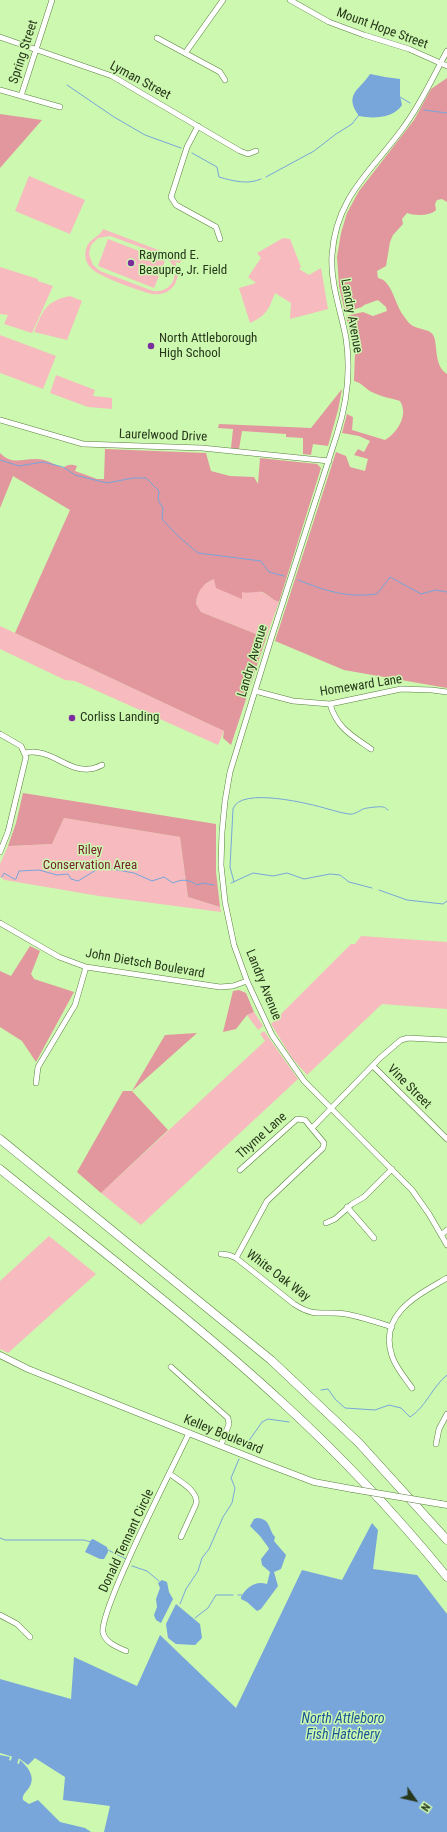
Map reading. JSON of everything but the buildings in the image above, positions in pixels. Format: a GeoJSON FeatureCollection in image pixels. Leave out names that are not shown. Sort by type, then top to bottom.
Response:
{"type":"FeatureCollection","features":[{"type":"Feature","properties":{"kind":"highway"},"geometry":{"type":"LineString","coordinates":[[0,1139],[220,1317],[281,1369],[368,1453],[447,1540]]}},
{"type":"Feature","properties":{"kind":"highway"},"geometry":{"type":"LineString","coordinates":[[0,1169],[213,1342],[274,1394],[374,1493],[447,1577]]}},
{"type":"Feature","properties":{"kind":"main road","name":"Kelley Boulevard"},"geometry":{"type":"LineString","coordinates":[[0,1355],[28,1369],[314,1482],[444,1505]]}},
{"type":"Feature","properties":{"kind":"street","name":"Spring Street"},"geometry":{"type":"LineString","coordinates":[[52,0],[21,96],[60,107]]}},
{"type":"Feature","properties":{"kind":"street"},"geometry":{"type":"LineString","coordinates":[[186,52],[223,0]]}},
{"type":"Feature","properties":{"kind":"street","name":"Mount Hope Street"},"geometry":{"type":"LineString","coordinates":[[290,0],[330,22],[364,35],[409,49],[447,66]]}},
{"type":"Feature","properties":{"kind":"street","name":"Lyman Street"},"geometry":{"type":"LineString","coordinates":[[0,37],[112,76],[240,151],[248,154],[256,151]]}},
{"type":"Feature","properties":{"kind":"street"},"geometry":{"type":"LineString","coordinates":[[158,38],[220,72],[225,80]]}},
{"type":"Feature","properties":{"kind":"street","name":"Landry Avenue"},"geometry":{"type":"LineString","coordinates":[[447,51],[410,118],[352,192],[338,224],[332,254],[332,270],[336,299],[346,339],[348,381],[343,414],[228,781],[223,817],[221,850],[224,894],[229,924],[247,981],[272,1035],[304,1081],[392,1169],[420,1201],[447,1245]]}},
{"type":"Feature","properties":{"kind":"street"},"geometry":{"type":"LineString","coordinates":[[0,90],[21,96]]}},
{"type":"Feature","properties":{"kind":"street"},"geometry":{"type":"LineString","coordinates":[[198,126],[187,147],[171,197],[176,206],[216,227],[220,239]]}},
{"type":"Feature","properties":{"kind":"street","name":"Laurelwood Drive"},"geometry":{"type":"LineString","coordinates":[[0,420],[83,444],[202,448],[329,461]]}},
{"type":"Feature","properties":{"kind":"street","name":"Homeward Lane"},"geometry":{"type":"LineString","coordinates":[[255,691],[293,701],[330,704],[401,689],[447,692]]}},
{"type":"Feature","properties":{"kind":"street"},"geometry":{"type":"LineString","coordinates":[[330,704],[334,718],[343,729],[371,748]]}},
{"type":"Feature","properties":{"kind":"street"},"geometry":{"type":"LineString","coordinates":[[0,734],[18,743],[25,753],[25,762],[10,824],[0,852]]}},
{"type":"Feature","properties":{"kind":"street"},"geometry":{"type":"LineString","coordinates":[[25,753],[36,751],[66,764],[89,770],[102,765]]}},
{"type":"Feature","properties":{"kind":"street","name":"John Dietsch Boulevard"},"geometry":{"type":"LineString","coordinates":[[0,923],[59,957],[86,967],[220,987],[234,986],[247,981]]}},
{"type":"Feature","properties":{"kind":"street"},"geometry":{"type":"LineString","coordinates":[[36,1083],[38,1067],[75,1005],[86,967]]}},
{"type":"Feature","properties":{"kind":"street"},"geometry":{"type":"LineString","coordinates":[[236,1258],[267,1201],[324,1145],[324,1141],[312,1128],[331,1108],[374,1067],[388,1050],[401,1040],[415,1038],[447,1040]]}},
{"type":"Feature","properties":{"kind":"street","name":"Vine Street"},"geometry":{"type":"LineString","coordinates":[[374,1067],[447,1139]]}},
{"type":"Feature","properties":{"kind":"street","name":"Thyme Lane"},"geometry":{"type":"LineString","coordinates":[[240,1170],[294,1120],[300,1118],[305,1120],[312,1128]]}},
{"type":"Feature","properties":{"kind":"street"},"geometry":{"type":"LineString","coordinates":[[326,1223],[335,1219],[348,1207],[364,1197],[392,1169]]}},
{"type":"Feature","properties":{"kind":"street"},"geometry":{"type":"LineString","coordinates":[[348,1207],[374,1238]]}},
{"type":"Feature","properties":{"kind":"street"},"geometry":{"type":"LineString","coordinates":[[441,1235],[447,1230]]}},
{"type":"Feature","properties":{"kind":"street","name":"White Oak Way"},"geometry":{"type":"LineString","coordinates":[[221,1254],[236,1258],[294,1304],[304,1310],[318,1314],[347,1314],[392,1327]]}},
{"type":"Feature","properties":{"kind":"street"},"geometry":{"type":"LineString","coordinates":[[412,1388],[392,1357],[390,1340],[392,1327],[397,1315],[405,1305],[447,1278]]}},
{"type":"Feature","properties":{"kind":"street"},"geometry":{"type":"LineString","coordinates":[[171,1367],[228,1418],[229,1424],[221,1445]]}},
{"type":"Feature","properties":{"kind":"street"},"geometry":{"type":"LineString","coordinates":[[436,1444],[438,1428],[447,1414]]}},
{"type":"Feature","properties":{"kind":"street","name":"Donald Tennant Circle"},"geometry":{"type":"LineString","coordinates":[[126,1651],[111,1644],[106,1639],[103,1632],[104,1619],[121,1576],[189,1432]]}},
{"type":"Feature","properties":{"kind":"street"},"geometry":{"type":"LineString","coordinates":[[170,1474],[197,1498],[196,1504],[181,1537]]}},
{"type":"Feature","properties":{"kind":"street"},"geometry":{"type":"LineString","coordinates":[[0,1615],[17,1624],[30,1637]]}},
{"type":"Feature","properties":{"kind":"green space"},"geometry":{"type":"Polygon","coordinates":[[[29,176],[85,200],[70,234],[15,211],[29,176]]]}},
{"type":"Feature","properties":{"kind":"green space"},"geometry":{"type":"Polygon","coordinates":[[[103,229],[182,259],[180,263],[175,262],[178,275],[174,286],[165,293],[152,294],[111,280],[92,269],[86,260],[85,254],[87,245],[102,232],[103,229]],[[110,236],[98,238],[91,245],[89,254],[93,265],[100,271],[153,291],[166,288],[174,280],[174,270],[172,265],[164,257],[110,236]]]}},
{"type":"Feature","properties":{"kind":"green space"},"geometry":{"type":"Polygon","coordinates":[[[283,238],[290,239],[301,267],[299,269],[309,275],[321,268],[328,309],[290,319],[291,303],[275,293],[271,303],[263,315],[250,323],[239,288],[256,283],[248,277],[261,258],[257,253],[283,238]]]}},
{"type":"Feature","properties":{"kind":"green space","name":"Raymond E. Beaupre, Jr. Field"},"geometry":{"type":"Polygon","coordinates":[[[108,239],[165,261],[154,288],[98,266],[108,239]]]}},
{"type":"Feature","properties":{"kind":"green space"},"geometry":{"type":"Polygon","coordinates":[[[0,267],[38,279],[38,281],[53,286],[32,333],[4,324],[8,315],[0,314],[0,267]]]}},
{"type":"Feature","properties":{"kind":"green space"},"geometry":{"type":"Polygon","coordinates":[[[70,296],[82,301],[67,340],[34,332],[43,312],[50,304],[70,296]]]}},
{"type":"Feature","properties":{"kind":"green space"},"geometry":{"type":"Polygon","coordinates":[[[0,335],[56,356],[43,389],[0,373],[0,335]]]}},
{"type":"Feature","properties":{"kind":"green space"},"geometry":{"type":"Polygon","coordinates":[[[56,375],[95,390],[93,396],[112,398],[112,409],[88,407],[50,393],[56,375]]]}},
{"type":"Feature","properties":{"kind":"green space"},"geometry":{"type":"Polygon","coordinates":[[[214,579],[242,598],[241,591],[261,592],[279,602],[266,638],[201,612],[196,604],[199,592],[206,583],[214,579]]]}},
{"type":"Feature","properties":{"kind":"green space"},"geometry":{"type":"Polygon","coordinates":[[[0,626],[224,731],[218,745],[75,681],[65,680],[0,649],[0,626]]]}},
{"type":"Feature","properties":{"kind":"green space","name":"Riley Conservation Area"},"geometry":{"type":"Polygon","coordinates":[[[64,818],[180,837],[188,897],[220,907],[221,912],[99,896],[5,880],[0,877],[0,864],[8,846],[52,844],[64,818]]]}},
{"type":"Feature","properties":{"kind":"green space"},"geometry":{"type":"Polygon","coordinates":[[[361,936],[447,942],[447,1009],[382,1004],[307,1075],[292,1058],[271,1024],[351,944],[355,944],[361,936]]]}},
{"type":"Feature","properties":{"kind":"green space"},"geometry":{"type":"Polygon","coordinates":[[[254,1012],[263,1026],[258,1030],[247,1015],[254,1012]]]}},
{"type":"Feature","properties":{"kind":"green space"},"geometry":{"type":"Polygon","coordinates":[[[264,1031],[298,1079],[141,1225],[101,1193],[265,1041],[260,1034],[264,1031]]]}},
{"type":"Feature","properties":{"kind":"green space"},"geometry":{"type":"Polygon","coordinates":[[[49,1236],[96,1274],[8,1353],[0,1349],[0,1281],[49,1236]]]}},
{"type":"Feature","properties":{"kind":"shaded area"},"geometry":{"type":"Polygon","coordinates":[[[447,78],[447,202],[442,199],[437,200],[435,204],[436,210],[434,212],[418,215],[407,213],[402,219],[403,224],[393,235],[390,242],[386,266],[377,271],[378,278],[387,283],[400,311],[409,323],[416,328],[427,330],[432,333],[435,340],[439,363],[443,371],[447,374],[447,688],[344,670],[275,641],[336,452],[346,456],[350,467],[365,471],[368,459],[354,455],[358,449],[364,452],[370,441],[359,436],[342,433],[347,414],[353,417],[352,430],[385,440],[394,433],[402,418],[403,412],[400,401],[377,394],[360,383],[354,381],[355,353],[346,316],[363,312],[373,316],[387,311],[386,307],[378,300],[345,312],[339,286],[337,257],[341,233],[347,213],[359,191],[414,120],[431,89],[447,78]]]}},
{"type":"Feature","properties":{"kind":"shaded area"},"geometry":{"type":"Polygon","coordinates":[[[0,114],[42,120],[0,168],[0,114]]]}},
{"type":"Feature","properties":{"kind":"shaded area"},"geometry":{"type":"Polygon","coordinates":[[[342,389],[328,446],[313,444],[311,455],[303,454],[303,438],[286,437],[286,434],[242,431],[239,449],[231,448],[233,429],[218,428],[219,424],[311,428],[342,389]]]}},
{"type":"Feature","properties":{"kind":"shaded area"},"geometry":{"type":"Polygon","coordinates":[[[105,449],[206,453],[211,471],[230,476],[254,477],[258,484],[260,458],[317,464],[321,468],[279,602],[262,592],[242,592],[242,599],[216,588],[214,579],[203,586],[198,596],[196,604],[201,612],[266,638],[231,745],[223,738],[224,731],[15,633],[70,510],[13,476],[0,508],[0,453],[4,457],[12,460],[39,459],[63,468],[68,465],[75,465],[77,466],[75,471],[97,479],[104,479],[105,449]]]}},
{"type":"Feature","properties":{"kind":"shaded area"},"geometry":{"type":"Polygon","coordinates":[[[23,793],[216,824],[216,872],[220,907],[188,897],[180,837],[64,818],[52,844],[8,846],[16,823],[23,793]]]}},
{"type":"Feature","properties":{"kind":"shaded area"},"geometry":{"type":"Polygon","coordinates":[[[30,946],[40,951],[31,974],[34,979],[74,992],[36,1062],[22,1041],[0,1027],[0,971],[11,976],[30,946]]]}},
{"type":"Feature","properties":{"kind":"shaded area"},"geometry":{"type":"Polygon","coordinates":[[[239,990],[246,993],[254,1012],[247,1015],[236,1029],[223,1032],[233,991],[239,990]]]}},
{"type":"Feature","properties":{"kind":"shaded area"},"geometry":{"type":"Polygon","coordinates":[[[197,1033],[132,1091],[165,1035],[197,1033]]]}},
{"type":"Feature","properties":{"kind":"shaded area"},"geometry":{"type":"Polygon","coordinates":[[[123,1091],[132,1091],[168,1130],[101,1193],[77,1172],[123,1091]]]}},
{"type":"Feature","properties":{"kind":"water"},"geometry":{"type":"Polygon","coordinates":[[[370,74],[400,79],[400,96],[402,105],[394,113],[377,117],[359,116],[354,109],[353,97],[370,74]]]}},
{"type":"Feature","properties":{"kind":"water"},"geometry":{"type":"Polygon","coordinates":[[[257,1518],[267,1522],[275,1537],[274,1541],[286,1555],[281,1569],[274,1572],[278,1586],[261,1609],[257,1611],[241,1599],[241,1597],[245,1591],[255,1584],[267,1584],[270,1572],[262,1565],[261,1559],[269,1549],[260,1536],[250,1526],[254,1519],[257,1518]]]}},
{"type":"Feature","properties":{"kind":"water","name":"North Attleboro Fish Hatchery"},"geometry":{"type":"Polygon","coordinates":[[[372,1523],[378,1530],[373,1569],[417,1575],[447,1614],[447,1832],[104,1832],[110,1806],[63,1800],[65,1777],[35,1758],[28,1765],[20,1759],[0,1753],[0,1679],[71,1699],[74,1657],[137,1686],[160,1635],[236,1708],[302,1570],[342,1580],[372,1523]]]}},
{"type":"Feature","properties":{"kind":"water"},"geometry":{"type":"Polygon","coordinates":[[[93,1539],[107,1547],[108,1552],[104,1559],[100,1559],[85,1552],[93,1539]]]}},
{"type":"Feature","properties":{"kind":"water"},"geometry":{"type":"Polygon","coordinates":[[[162,1580],[167,1582],[169,1592],[173,1599],[161,1623],[156,1620],[154,1615],[157,1607],[156,1599],[160,1588],[158,1583],[162,1580]]]}},
{"type":"Feature","properties":{"kind":"water"},"geometry":{"type":"Polygon","coordinates":[[[176,1604],[200,1624],[202,1638],[195,1645],[176,1644],[168,1638],[166,1624],[176,1604]]]}},
{"type":"Feature","properties":{"kind":"water"},"geometry":{"type":"Polygon","coordinates":[[[0,1755],[10,1757],[9,1760],[19,1764],[20,1760],[28,1769],[32,1777],[32,1781],[31,1785],[23,1795],[23,1800],[29,1804],[38,1800],[60,1822],[85,1828],[91,1832],[0,1832],[0,1755]]]}},
{"type":"Feature","properties":{"kind":"waterway"},"geometry":{"type":"LineString","coordinates":[[67,85],[114,117],[145,135],[181,148]]}},
{"type":"Feature","properties":{"kind":"waterway"},"geometry":{"type":"LineString","coordinates":[[400,97],[410,103]]}},
{"type":"Feature","properties":{"kind":"waterway"},"geometry":{"type":"LineString","coordinates":[[424,110],[447,113]]}},
{"type":"Feature","properties":{"kind":"waterway"},"geometry":{"type":"LineString","coordinates":[[266,177],[314,151],[352,124],[359,115]]}},
{"type":"Feature","properties":{"kind":"waterway"},"geometry":{"type":"LineString","coordinates":[[192,153],[217,167],[219,177],[246,182],[261,179]]}},
{"type":"Feature","properties":{"kind":"waterway"},"geometry":{"type":"LineString","coordinates":[[0,460],[19,466],[43,462],[63,467],[75,475],[107,483],[133,478],[146,478],[159,491],[158,500],[163,508],[162,519],[178,536],[198,553],[261,561],[269,572],[284,576]]}},
{"type":"Feature","properties":{"kind":"waterway"},"geometry":{"type":"LineString","coordinates":[[298,580],[337,593],[366,595],[377,594],[390,577],[421,594],[436,590],[447,592]]}},
{"type":"Feature","properties":{"kind":"waterway"},"geometry":{"type":"LineString","coordinates":[[234,882],[230,867],[233,809],[238,802],[248,799],[277,798],[341,813],[351,814],[373,807],[384,807],[388,810]]}},
{"type":"Feature","properties":{"kind":"waterway"},"geometry":{"type":"LineString","coordinates":[[2,877],[4,873],[16,879],[19,871],[39,870],[57,875],[68,874],[71,879],[78,881],[101,867],[134,873],[152,881],[164,877],[173,883],[185,880],[197,885],[203,883],[214,885]]}},
{"type":"Feature","properties":{"kind":"waterway"},"geometry":{"type":"LineString","coordinates":[[231,883],[253,873],[273,876],[287,873],[304,879],[330,874],[340,875],[349,882],[372,888]]}},
{"type":"Feature","properties":{"kind":"waterway"},"geometry":{"type":"LineString","coordinates":[[379,890],[407,900],[443,904],[447,901]]}},
{"type":"Feature","properties":{"kind":"waterway"},"geometry":{"type":"LineString","coordinates":[[321,1390],[328,1389],[335,1399],[345,1408],[375,1410],[389,1405],[401,1408],[410,1417],[416,1413],[437,1385],[447,1375]]}},
{"type":"Feature","properties":{"kind":"waterway"},"geometry":{"type":"LineString","coordinates":[[246,1445],[262,1422],[268,1419],[289,1422]]}},
{"type":"Feature","properties":{"kind":"waterway"},"geometry":{"type":"LineString","coordinates":[[180,1604],[186,1589],[198,1571],[202,1558],[209,1549],[223,1517],[232,1503],[235,1488],[231,1478],[239,1459]]}},
{"type":"Feature","properties":{"kind":"waterway"},"geometry":{"type":"LineString","coordinates":[[0,1538],[5,1540],[84,1540],[91,1542]]}},
{"type":"Feature","properties":{"kind":"waterway"},"geometry":{"type":"LineString","coordinates":[[106,1549],[126,1559]]}},
{"type":"Feature","properties":{"kind":"waterway"},"geometry":{"type":"LineString","coordinates":[[132,1566],[147,1571],[159,1581]]}},
{"type":"Feature","properties":{"kind":"waterway"},"geometry":{"type":"LineString","coordinates":[[195,1618],[208,1608],[216,1595],[233,1595]]}},
{"type":"Feature","properties":{"kind":"waterway"},"geometry":{"type":"LineString","coordinates":[[14,1762],[18,1749]]}},
{"type":"Feature","properties":{"kind":"place","name":"Raymond E. Beaupre, Jr. Field"},"geometry":{"type":"Point","coordinates":[131,263]}},
{"type":"Feature","properties":{"kind":"place","name":"North Attleborough High School"},"geometry":{"type":"Point","coordinates":[151,346]}},
{"type":"Feature","properties":{"kind":"place","name":"Corliss Landing"},"geometry":{"type":"Point","coordinates":[72,718]}}]}
